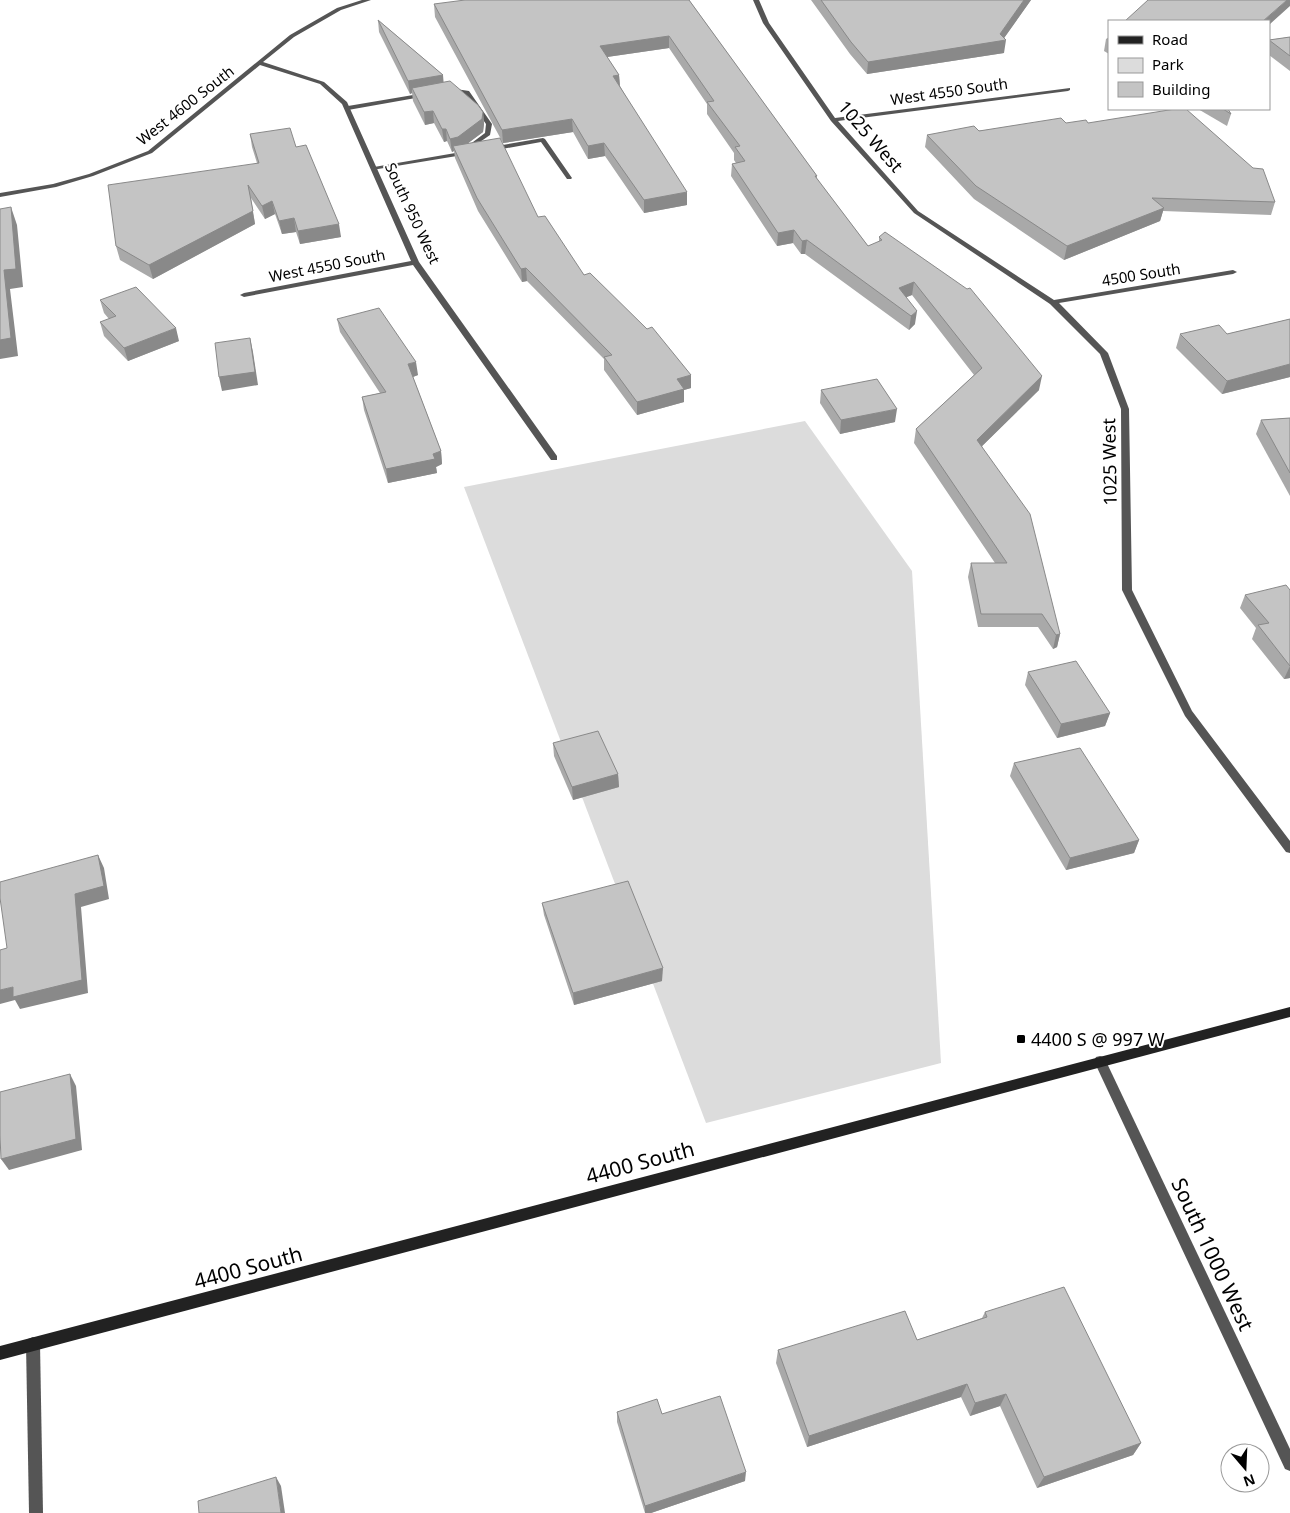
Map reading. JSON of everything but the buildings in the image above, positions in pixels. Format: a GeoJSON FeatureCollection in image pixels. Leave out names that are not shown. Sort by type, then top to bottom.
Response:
{"type":"FeatureCollection","features":[{"type":"Feature","properties":{"kind":"street","name":"West 4600 South"},"geometry":{"type":"LineString","coordinates":[[0,195],[63,184],[150,152],[292,36],[339,9],[368,0]]}},
{"type":"Feature","properties":{"kind":"street","name":"1025 West"},"geometry":{"type":"LineString","coordinates":[[756,0],[766,23],[833,120],[916,212],[1053,302],[1104,353],[1125,409],[1127,590],[1188,713],[1290,849]]}},
{"type":"Feature","properties":{"kind":"street","name":"South 950 West"},"geometry":{"type":"LineString","coordinates":[[259,63],[322,83],[345,103],[415,262],[554,458]]}},
{"type":"Feature","properties":{"kind":"street","name":"West 4550 South"},"geometry":{"type":"LineString","coordinates":[[833,120],[1068,89]]}},
{"type":"Feature","properties":{"kind":"street"},"geometry":{"type":"LineString","coordinates":[[442,92],[467,92],[488,124],[488,134],[460,154]]}},
{"type":"Feature","properties":{"kind":"street"},"geometry":{"type":"LineString","coordinates":[[348,108],[434,93]]}},
{"type":"Feature","properties":{"kind":"street"},"geometry":{"type":"LineString","coordinates":[[374,169],[543,140],[570,178]]}},
{"type":"Feature","properties":{"kind":"street","name":"West 4550 South"},"geometry":{"type":"LineString","coordinates":[[244,295],[415,262]]}},
{"type":"Feature","properties":{"kind":"street","name":"4500 South"},"geometry":{"type":"LineString","coordinates":[[1053,302],[1233,272]]}},
{"type":"Feature","properties":{"kind":"street","name":"4400 South"},"geometry":{"type":"LineString","coordinates":[[0,1353],[1290,1012]]}},
{"type":"Feature","properties":{"kind":"street","name":"South 1000 West"},"geometry":{"type":"LineString","coordinates":[[1100,1061],[1290,1464]]}},
{"type":"Feature","properties":{"kind":"street"},"geometry":{"type":"LineString","coordinates":[[33,1344],[36,1513]]}},
{"type":"Feature","properties":{"kind":"green space"},"geometry":{"type":"Polygon","coordinates":[[[805,421],[912,571],[941,1063],[706,1123],[464,487],[805,421]]]}},
{"type":"Feature","properties":{"kind":"place","name":"4400 S @ 997 W"},"geometry":{"type":"Point","coordinates":[1021,1039]}}]}
